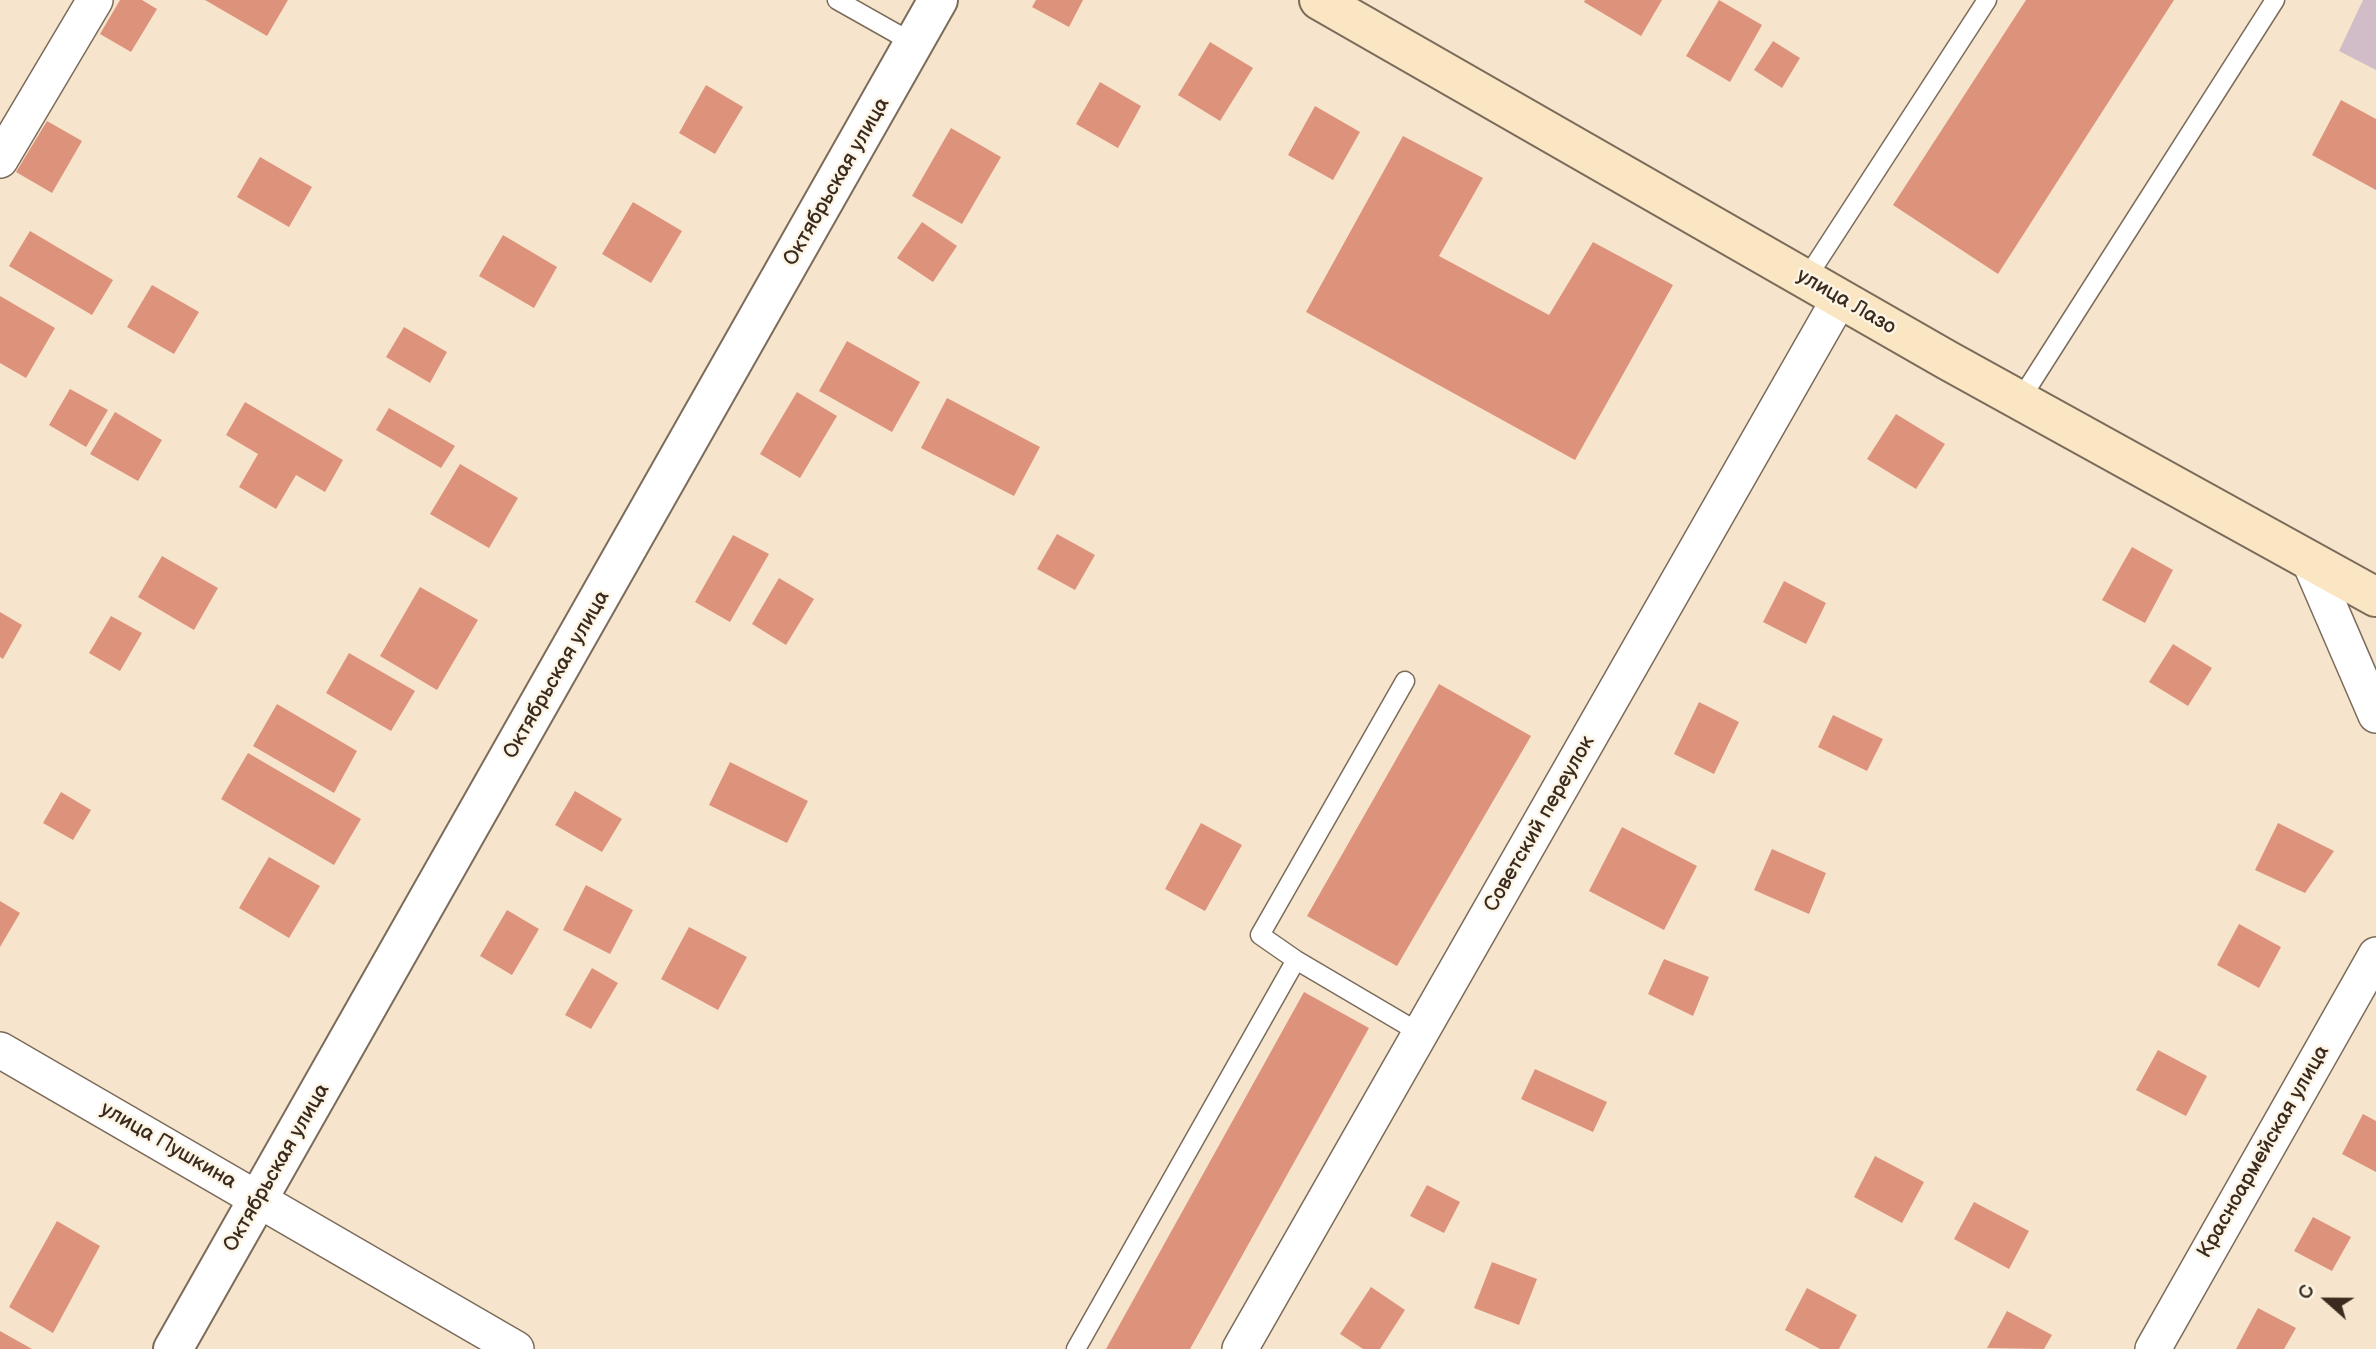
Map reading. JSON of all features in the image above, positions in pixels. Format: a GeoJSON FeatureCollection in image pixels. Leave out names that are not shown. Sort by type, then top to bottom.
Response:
{"type":"FeatureCollection","features":[{"type":"Feature","properties":{"kind":"main road","name":"улица Лазо"},"geometry":{"type":"LineString","coordinates":[[1319,0],[2020,400],[2376,597]]}},
{"type":"Feature","properties":{"kind":"street"},"geometry":{"type":"LineString","coordinates":[[0,160],[95,0]]}},
{"type":"Feature","properties":{"kind":"street","name":"Октябрьская улица"},"geometry":{"type":"LineString","coordinates":[[173,1349],[938,0]]}},
{"type":"Feature","properties":{"kind":"street","name":"Советский переулок"},"geometry":{"type":"LineString","coordinates":[[1240,1349],[1840,298]]}},
{"type":"Feature","properties":{"kind":"street"},"geometry":{"type":"LineString","coordinates":[[2309,560],[2376,715]]}},
{"type":"Feature","properties":{"kind":"street","name":"Красноармейская улица"},"geometry":{"type":"LineString","coordinates":[[2153,1349],[2376,955]]}},
{"type":"Feature","properties":{"kind":"street","name":"улица Пушкина"},"geometry":{"type":"LineString","coordinates":[[0,1050],[516,1349]]}},
{"type":"Feature","properties":{"kind":"lane"},"geometry":{"type":"LineString","coordinates":[[837,0],[915,44]]}},
{"type":"Feature","properties":{"kind":"lane"},"geometry":{"type":"LineString","coordinates":[[1806,279],[1987,0]]}},
{"type":"Feature","properties":{"kind":"lane"},"geometry":{"type":"LineString","coordinates":[[2020,400],[2275,0]]}},
{"type":"Feature","properties":{"kind":"lane"},"geometry":{"type":"LineString","coordinates":[[1405,681],[1260,935],[1296,960],[1420,1033]]}},
{"type":"Feature","properties":{"kind":"lane"},"geometry":{"type":"LineString","coordinates":[[1076,1349],[1296,960]]}},
{"type":"Feature","properties":{"kind":"shaded area"},"geometry":{"type":"Polygon","coordinates":[[[2363,0],[2376,0],[2376,70],[2339,51],[2363,0]]]}},
{"type":"Feature","properties":{"kind":"building"},"geometry":{"type":"Polygon","coordinates":[[[120,0],[142,0],[157,9],[131,52],[100,34],[120,0]]]}},
{"type":"Feature","properties":{"kind":"building"},"geometry":{"type":"Polygon","coordinates":[[[205,0],[288,0],[267,36],[205,0]]]}},
{"type":"Feature","properties":{"kind":"building"},"geometry":{"type":"Polygon","coordinates":[[[1036,0],[1083,0],[1069,27],[1032,7],[1036,0]]]}},
{"type":"Feature","properties":{"kind":"building"},"geometry":{"type":"Polygon","coordinates":[[[1662,0],[1641,36],[1584,2],[1662,0]]]}},
{"type":"Feature","properties":{"kind":"building"},"geometry":{"type":"Polygon","coordinates":[[[1719,0],[1762,25],[1730,82],[1686,56],[1719,0]]]}},
{"type":"Feature","properties":{"kind":"building"},"geometry":{"type":"Polygon","coordinates":[[[2026,0],[2174,0],[1998,274],[1893,205],[2026,0]]]}},
{"type":"Feature","properties":{"kind":"building"},"geometry":{"type":"Polygon","coordinates":[[[1773,41],[1800,58],[1782,88],[1754,70],[1773,41]]]}},
{"type":"Feature","properties":{"kind":"building"},"geometry":{"type":"Polygon","coordinates":[[[1210,42],[1253,68],[1220,121],[1178,95],[1210,42]]]}},
{"type":"Feature","properties":{"kind":"building"},"geometry":{"type":"Polygon","coordinates":[[[1100,82],[1141,106],[1118,148],[1076,124],[1100,82]]]}},
{"type":"Feature","properties":{"kind":"building"},"geometry":{"type":"Polygon","coordinates":[[[706,85],[743,107],[715,154],[679,133],[706,85]]]}},
{"type":"Feature","properties":{"kind":"building"},"geometry":{"type":"Polygon","coordinates":[[[2341,100],[2376,119],[2376,190],[2312,155],[2341,100]]]}},
{"type":"Feature","properties":{"kind":"building"},"geometry":{"type":"Polygon","coordinates":[[[1315,106],[1360,132],[1333,180],[1288,155],[1315,106]]]}},
{"type":"Feature","properties":{"kind":"building"},"geometry":{"type":"Polygon","coordinates":[[[47,121],[82,141],[52,193],[16,172],[47,121]]]}},
{"type":"Feature","properties":{"kind":"building"},"geometry":{"type":"Polygon","coordinates":[[[951,128],[1001,157],[962,224],[912,196],[951,128]]]}},
{"type":"Feature","properties":{"kind":"building"},"geometry":{"type":"Polygon","coordinates":[[[1403,136],[1483,178],[1439,256],[1549,315],[1593,242],[1673,285],[1575,460],[1306,312],[1403,136]]]}},
{"type":"Feature","properties":{"kind":"building"},"geometry":{"type":"Polygon","coordinates":[[[260,157],[312,187],[289,227],[237,197],[260,157]]]}},
{"type":"Feature","properties":{"kind":"building"},"geometry":{"type":"Polygon","coordinates":[[[633,202],[682,231],[651,283],[602,254],[633,202]]]}},
{"type":"Feature","properties":{"kind":"building"},"geometry":{"type":"Polygon","coordinates":[[[922,222],[957,246],[933,282],[897,258],[922,222]]]}},
{"type":"Feature","properties":{"kind":"building"},"geometry":{"type":"Polygon","coordinates":[[[30,231],[113,280],[92,315],[9,266],[30,231]]]}},
{"type":"Feature","properties":{"kind":"building"},"geometry":{"type":"Polygon","coordinates":[[[503,235],[557,267],[534,308],[479,276],[503,235]]]}},
{"type":"Feature","properties":{"kind":"building"},"geometry":{"type":"Polygon","coordinates":[[[152,285],[199,312],[174,354],[127,327],[152,285]]]}},
{"type":"Feature","properties":{"kind":"building"},"geometry":{"type":"Polygon","coordinates":[[[0,296],[55,328],[26,378],[0,363],[0,296]]]}},
{"type":"Feature","properties":{"kind":"building"},"geometry":{"type":"Polygon","coordinates":[[[404,327],[447,352],[430,383],[386,357],[404,327]]]}},
{"type":"Feature","properties":{"kind":"building"},"geometry":{"type":"Polygon","coordinates":[[[847,341],[920,382],[892,432],[819,391],[847,341]]]}},
{"type":"Feature","properties":{"kind":"building"},"geometry":{"type":"Polygon","coordinates":[[[70,389],[108,410],[86,447],[49,425],[70,389]]]}},
{"type":"Feature","properties":{"kind":"building"},"geometry":{"type":"Polygon","coordinates":[[[797,392],[837,416],[800,478],[760,454],[797,392]]]}},
{"type":"Feature","properties":{"kind":"building"},"geometry":{"type":"Polygon","coordinates":[[[947,398],[1040,447],[1014,496],[921,448],[947,398]]]}},
{"type":"Feature","properties":{"kind":"building"},"geometry":{"type":"Polygon","coordinates":[[[245,402],[343,460],[325,492],[296,475],[276,509],[239,487],[258,454],[226,435],[245,402]]]}},
{"type":"Feature","properties":{"kind":"building"},"geometry":{"type":"Polygon","coordinates":[[[389,408],[455,446],[441,468],[376,430],[389,408]]]}},
{"type":"Feature","properties":{"kind":"building"},"geometry":{"type":"Polygon","coordinates":[[[115,412],[162,440],[138,481],[90,454],[115,412]]]}},
{"type":"Feature","properties":{"kind":"building"},"geometry":{"type":"Polygon","coordinates":[[[1896,414],[1945,444],[1916,489],[1867,459],[1896,414]]]}},
{"type":"Feature","properties":{"kind":"building"},"geometry":{"type":"Polygon","coordinates":[[[460,464],[518,498],[489,548],[430,514],[460,464]]]}},
{"type":"Feature","properties":{"kind":"building"},"geometry":{"type":"Polygon","coordinates":[[[1057,534],[1095,555],[1075,590],[1037,569],[1057,534]]]}},
{"type":"Feature","properties":{"kind":"building"},"geometry":{"type":"Polygon","coordinates":[[[733,535],[769,554],[730,622],[695,602],[733,535]]]}},
{"type":"Feature","properties":{"kind":"building"},"geometry":{"type":"Polygon","coordinates":[[[2132,547],[2173,570],[2145,623],[2102,600],[2132,547]]]}},
{"type":"Feature","properties":{"kind":"building"},"geometry":{"type":"Polygon","coordinates":[[[162,556],[218,588],[194,630],[138,597],[162,556]]]}},
{"type":"Feature","properties":{"kind":"building"},"geometry":{"type":"Polygon","coordinates":[[[779,578],[814,599],[786,645],[752,624],[779,578]]]}},
{"type":"Feature","properties":{"kind":"building"},"geometry":{"type":"Polygon","coordinates":[[[1784,581],[1826,603],[1806,644],[1763,622],[1784,581]]]}},
{"type":"Feature","properties":{"kind":"building"},"geometry":{"type":"Polygon","coordinates":[[[420,587],[478,620],[437,690],[380,656],[420,587]]]}},
{"type":"Feature","properties":{"kind":"building"},"geometry":{"type":"Polygon","coordinates":[[[0,612],[22,625],[3,659],[0,657],[0,612]]]}},
{"type":"Feature","properties":{"kind":"building"},"geometry":{"type":"Polygon","coordinates":[[[111,616],[142,633],[120,671],[89,653],[111,616]]]}},
{"type":"Feature","properties":{"kind":"building"},"geometry":{"type":"Polygon","coordinates":[[[2173,644],[2212,668],[2188,706],[2149,682],[2173,644]]]}},
{"type":"Feature","properties":{"kind":"building"},"geometry":{"type":"Polygon","coordinates":[[[349,653],[415,691],[391,731],[326,693],[349,653]]]}},
{"type":"Feature","properties":{"kind":"building"},"geometry":{"type":"Polygon","coordinates":[[[1439,684],[1531,736],[1397,966],[1307,916],[1439,684]]]}},
{"type":"Feature","properties":{"kind":"building"},"geometry":{"type":"Polygon","coordinates":[[[1699,702],[1739,722],[1714,774],[1674,754],[1699,702]]]}},
{"type":"Feature","properties":{"kind":"building"},"geometry":{"type":"Polygon","coordinates":[[[277,704],[357,751],[334,793],[253,746],[277,704]]]}},
{"type":"Feature","properties":{"kind":"building"},"geometry":{"type":"Polygon","coordinates":[[[1833,715],[1883,739],[1867,771],[1818,747],[1833,715]]]}},
{"type":"Feature","properties":{"kind":"building"},"geometry":{"type":"Polygon","coordinates":[[[248,753],[361,819],[334,865],[221,799],[248,753]]]}},
{"type":"Feature","properties":{"kind":"building"},"geometry":{"type":"Polygon","coordinates":[[[730,762],[808,801],[787,843],[709,805],[730,762]]]}},
{"type":"Feature","properties":{"kind":"building"},"geometry":{"type":"Polygon","coordinates":[[[575,791],[622,819],[602,852],[555,825],[575,791]]]}},
{"type":"Feature","properties":{"kind":"building"},"geometry":{"type":"Polygon","coordinates":[[[61,792],[91,810],[73,840],[43,823],[61,792]]]}},
{"type":"Feature","properties":{"kind":"building"},"geometry":{"type":"Polygon","coordinates":[[[1201,823],[1242,845],[1205,911],[1165,889],[1201,823]]]}},
{"type":"Feature","properties":{"kind":"building"},"geometry":{"type":"Polygon","coordinates":[[[2278,823],[2334,851],[2305,893],[2255,870],[2278,823]]]}},
{"type":"Feature","properties":{"kind":"building"},"geometry":{"type":"Polygon","coordinates":[[[1622,827],[1697,866],[1664,930],[1589,891],[1622,827]]]}},
{"type":"Feature","properties":{"kind":"building"},"geometry":{"type":"Polygon","coordinates":[[[1772,849],[1826,873],[1809,914],[1754,890],[1772,849]]]}},
{"type":"Feature","properties":{"kind":"building"},"geometry":{"type":"Polygon","coordinates":[[[269,857],[320,886],[289,938],[239,908],[269,857]]]}},
{"type":"Feature","properties":{"kind":"building"},"geometry":{"type":"Polygon","coordinates":[[[586,885],[633,910],[610,954],[563,930],[586,885]]]}},
{"type":"Feature","properties":{"kind":"building"},"geometry":{"type":"Polygon","coordinates":[[[0,901],[20,913],[0,947],[0,901]]]}},
{"type":"Feature","properties":{"kind":"building"},"geometry":{"type":"Polygon","coordinates":[[[507,910],[539,929],[512,975],[480,956],[507,910]]]}},
{"type":"Feature","properties":{"kind":"building"},"geometry":{"type":"Polygon","coordinates":[[[2239,924],[2281,947],[2259,988],[2217,965],[2239,924]]]}},
{"type":"Feature","properties":{"kind":"building"},"geometry":{"type":"Polygon","coordinates":[[[689,927],[747,957],[718,1010],[661,979],[689,927]]]}},
{"type":"Feature","properties":{"kind":"building"},"geometry":{"type":"Polygon","coordinates":[[[1664,959],[1709,977],[1693,1016],[1648,994],[1664,959]]]}},
{"type":"Feature","properties":{"kind":"building"},"geometry":{"type":"Polygon","coordinates":[[[592,968],[618,983],[591,1029],[565,1015],[592,968]]]}},
{"type":"Feature","properties":{"kind":"building"},"geometry":{"type":"Polygon","coordinates":[[[1304,992],[1369,1028],[1190,1349],[1106,1349],[1304,992]]]}},
{"type":"Feature","properties":{"kind":"building"},"geometry":{"type":"Polygon","coordinates":[[[2158,1050],[2207,1076],[2186,1116],[2136,1090],[2158,1050]]]}},
{"type":"Feature","properties":{"kind":"building"},"geometry":{"type":"Polygon","coordinates":[[[1535,1069],[1607,1102],[1593,1132],[1521,1099],[1535,1069]]]}},
{"type":"Feature","properties":{"kind":"building"},"geometry":{"type":"Polygon","coordinates":[[[2363,1114],[2376,1121],[2376,1172],[2342,1154],[2363,1114]]]}},
{"type":"Feature","properties":{"kind":"building"},"geometry":{"type":"Polygon","coordinates":[[[1875,1156],[1924,1182],[1902,1223],[1854,1197],[1875,1156]]]}},
{"type":"Feature","properties":{"kind":"building"},"geometry":{"type":"Polygon","coordinates":[[[1427,1185],[1460,1202],[1444,1233],[1410,1216],[1427,1185]]]}},
{"type":"Feature","properties":{"kind":"building"},"geometry":{"type":"Polygon","coordinates":[[[1974,1202],[2029,1231],[2009,1269],[1954,1239],[1974,1202]]]}},
{"type":"Feature","properties":{"kind":"building"},"geometry":{"type":"Polygon","coordinates":[[[2313,1217],[2351,1237],[2332,1271],[2294,1251],[2313,1217]]]}},
{"type":"Feature","properties":{"kind":"building"},"geometry":{"type":"Polygon","coordinates":[[[57,1221],[100,1246],[53,1333],[9,1307],[57,1221]]]}},
{"type":"Feature","properties":{"kind":"building"},"geometry":{"type":"Polygon","coordinates":[[[1492,1262],[1537,1279],[1519,1325],[1474,1308],[1492,1262]]]}},
{"type":"Feature","properties":{"kind":"building"},"geometry":{"type":"Polygon","coordinates":[[[1371,1287],[1405,1310],[1380,1349],[1363,1349],[1340,1334],[1371,1287]]]}},
{"type":"Feature","properties":{"kind":"building"},"geometry":{"type":"Polygon","coordinates":[[[1807,1288],[1857,1315],[1839,1349],[1820,1349],[1785,1330],[1807,1288]]]}},
{"type":"Feature","properties":{"kind":"building"},"geometry":{"type":"Polygon","coordinates":[[[2258,1308],[2296,1328],[2284,1349],[2236,1349],[2258,1308]]]}},
{"type":"Feature","properties":{"kind":"building"},"geometry":{"type":"Polygon","coordinates":[[[2007,1311],[2052,1335],[2044,1349],[1987,1348],[2007,1311]]]}},
{"type":"Feature","properties":{"kind":"building"},"geometry":{"type":"Polygon","coordinates":[[[0,1331],[32,1349],[0,1349],[0,1331]]]}}]}
